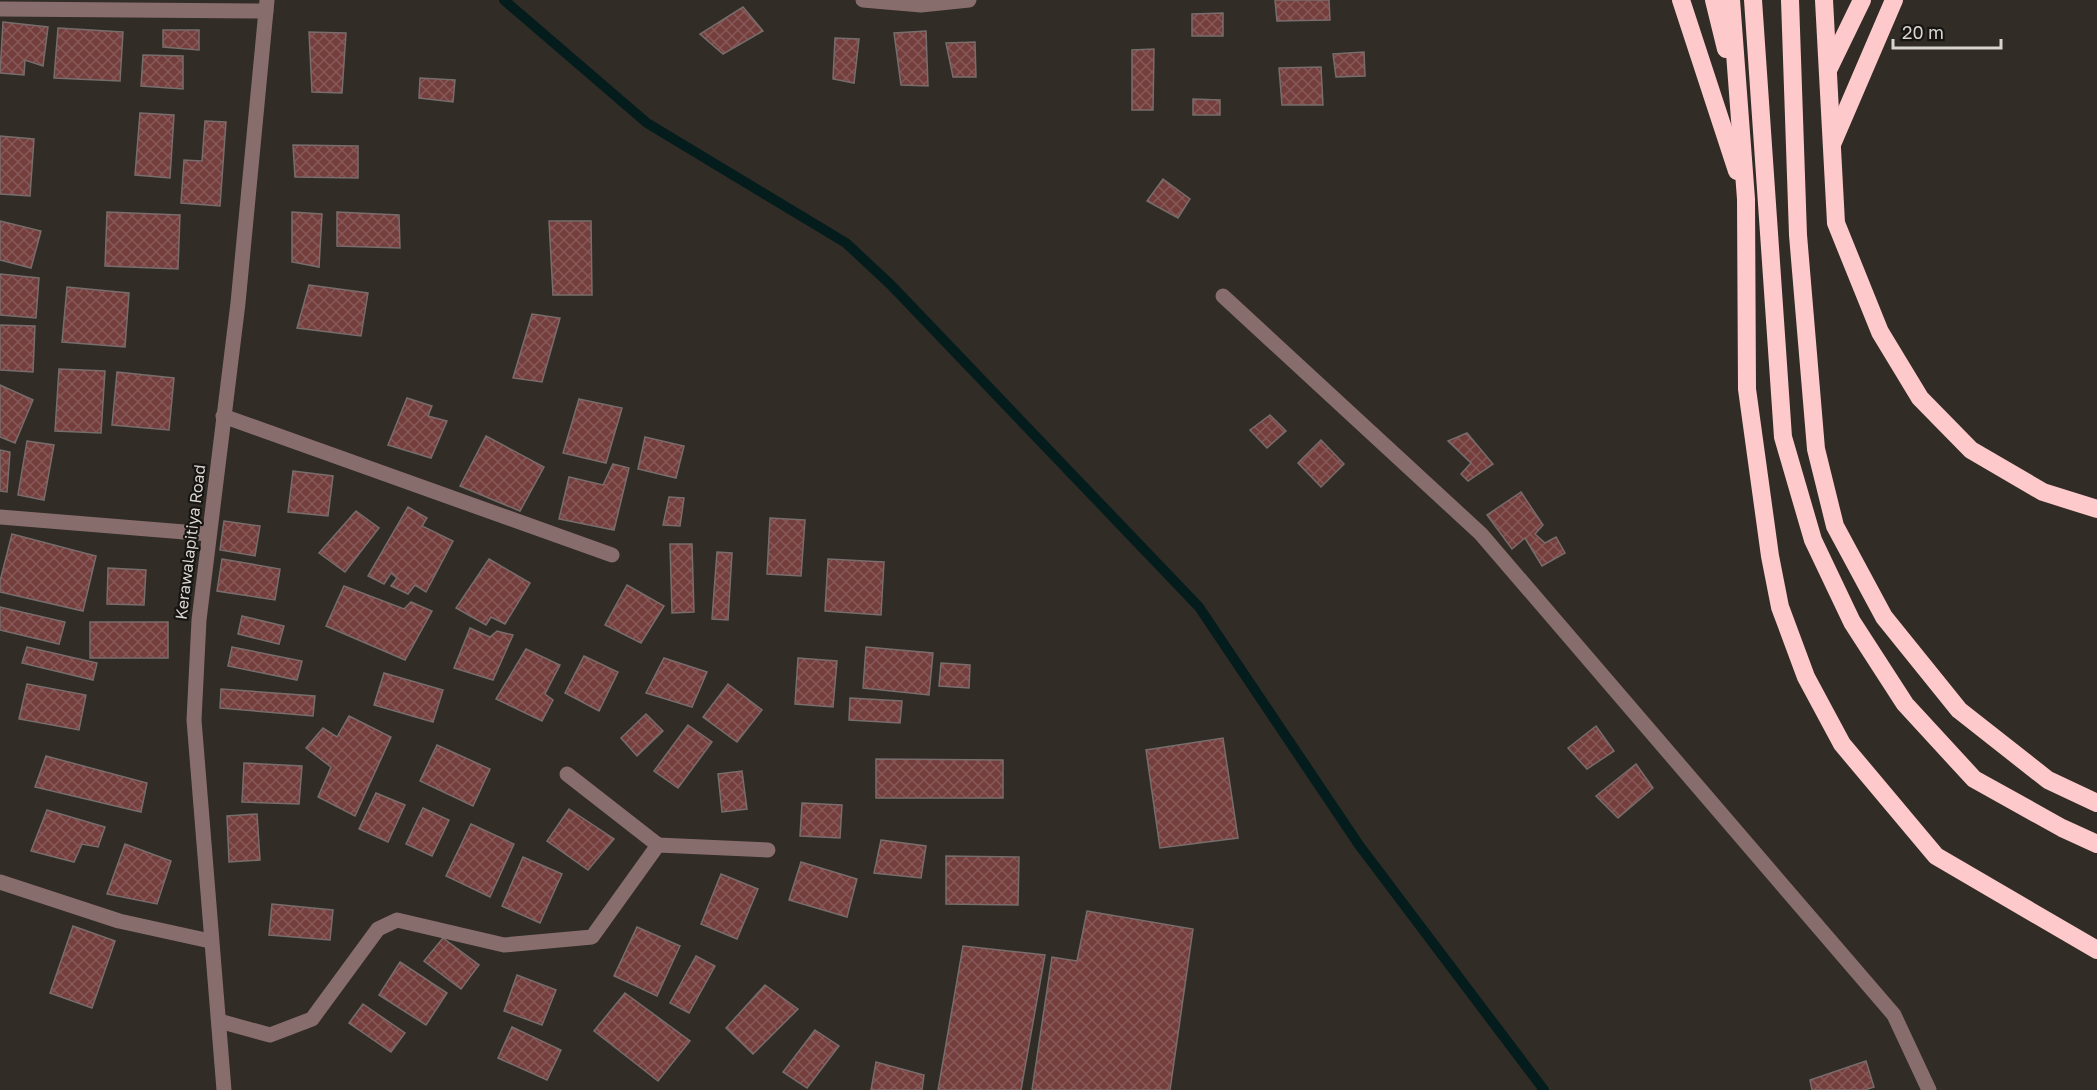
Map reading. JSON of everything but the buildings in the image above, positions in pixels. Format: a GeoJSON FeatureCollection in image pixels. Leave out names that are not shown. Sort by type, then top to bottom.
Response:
{"type":"FeatureCollection","features":[{"type":"Feature","properties":{"kind":"highway"},"geometry":{"type":"LineString","coordinates":[[1681,0],[1746,199]]}},
{"type":"Feature","properties":{"kind":"highway"},"geometry":{"type":"LineString","coordinates":[[1731,0],[1746,199],[1747,389],[1770,556],[1780,607],[1806,677],[1842,744],[1936,856],[2097,950]]}},
{"type":"Feature","properties":{"kind":"highway"},"geometry":{"type":"LineString","coordinates":[[1754,0],[1783,437],[1813,540],[1852,622],[1905,704],[1974,779],[2062,828],[2097,844]]}},
{"type":"Feature","properties":{"kind":"highway"},"geometry":{"type":"LineString","coordinates":[[1790,0],[1798,235],[1815,437],[1835,526],[1884,617],[1959,710],[2048,780],[2097,803]]}},
{"type":"Feature","properties":{"kind":"highway"},"geometry":{"type":"LineString","coordinates":[[1828,71],[1862,0]]}},
{"type":"Feature","properties":{"kind":"highway"},"geometry":{"type":"LineString","coordinates":[[1832,145],[1894,0]]}},
{"type":"Feature","properties":{"kind":"highway"},"geometry":{"type":"LineString","coordinates":[[1825,2],[1836,223],[1880,332],[1920,398],[1971,450],[2043,492],[2097,509]]}},
{"type":"Feature","properties":{"kind":"highway"},"geometry":{"type":"LineString","coordinates":[[1713,4],[1739,104]]}},
{"type":"Feature","properties":{"kind":"street"},"geometry":{"type":"LineString","coordinates":[[863,0],[921,5],[969,0]]}},
{"type":"Feature","properties":{"kind":"street"},"geometry":{"type":"LineString","coordinates":[[0,9],[267,5]]}},
{"type":"Feature","properties":{"kind":"street","name":"Kerawalapitiya Road"},"geometry":{"type":"LineString","coordinates":[[224,1090],[210,941],[194,720],[199,620],[238,303],[267,5]]}},
{"type":"Feature","properties":{"kind":"street"},"geometry":{"type":"LineString","coordinates":[[1223,296],[1481,534],[1894,1015],[1929,1090]]}},
{"type":"Feature","properties":{"kind":"street"},"geometry":{"type":"LineString","coordinates":[[223,416],[612,555]]}},
{"type":"Feature","properties":{"kind":"street"},"geometry":{"type":"LineString","coordinates":[[0,517],[209,534]]}},
{"type":"Feature","properties":{"kind":"street"},"geometry":{"type":"LineString","coordinates":[[567,774],[658,845],[768,850]]}},
{"type":"Feature","properties":{"kind":"street"},"geometry":{"type":"LineString","coordinates":[[219,1021],[270,1035],[312,1019],[378,928],[397,920],[504,945],[592,937],[658,845]]}},
{"type":"Feature","properties":{"kind":"street"},"geometry":{"type":"LineString","coordinates":[[0,882],[119,921],[210,941]]}},
{"type":"Feature","properties":{"kind":"waterway"},"geometry":{"type":"LineString","coordinates":[[504,0],[647,123],[846,243],[891,285],[1199,607],[1359,845],[1544,1090]]}}]}
